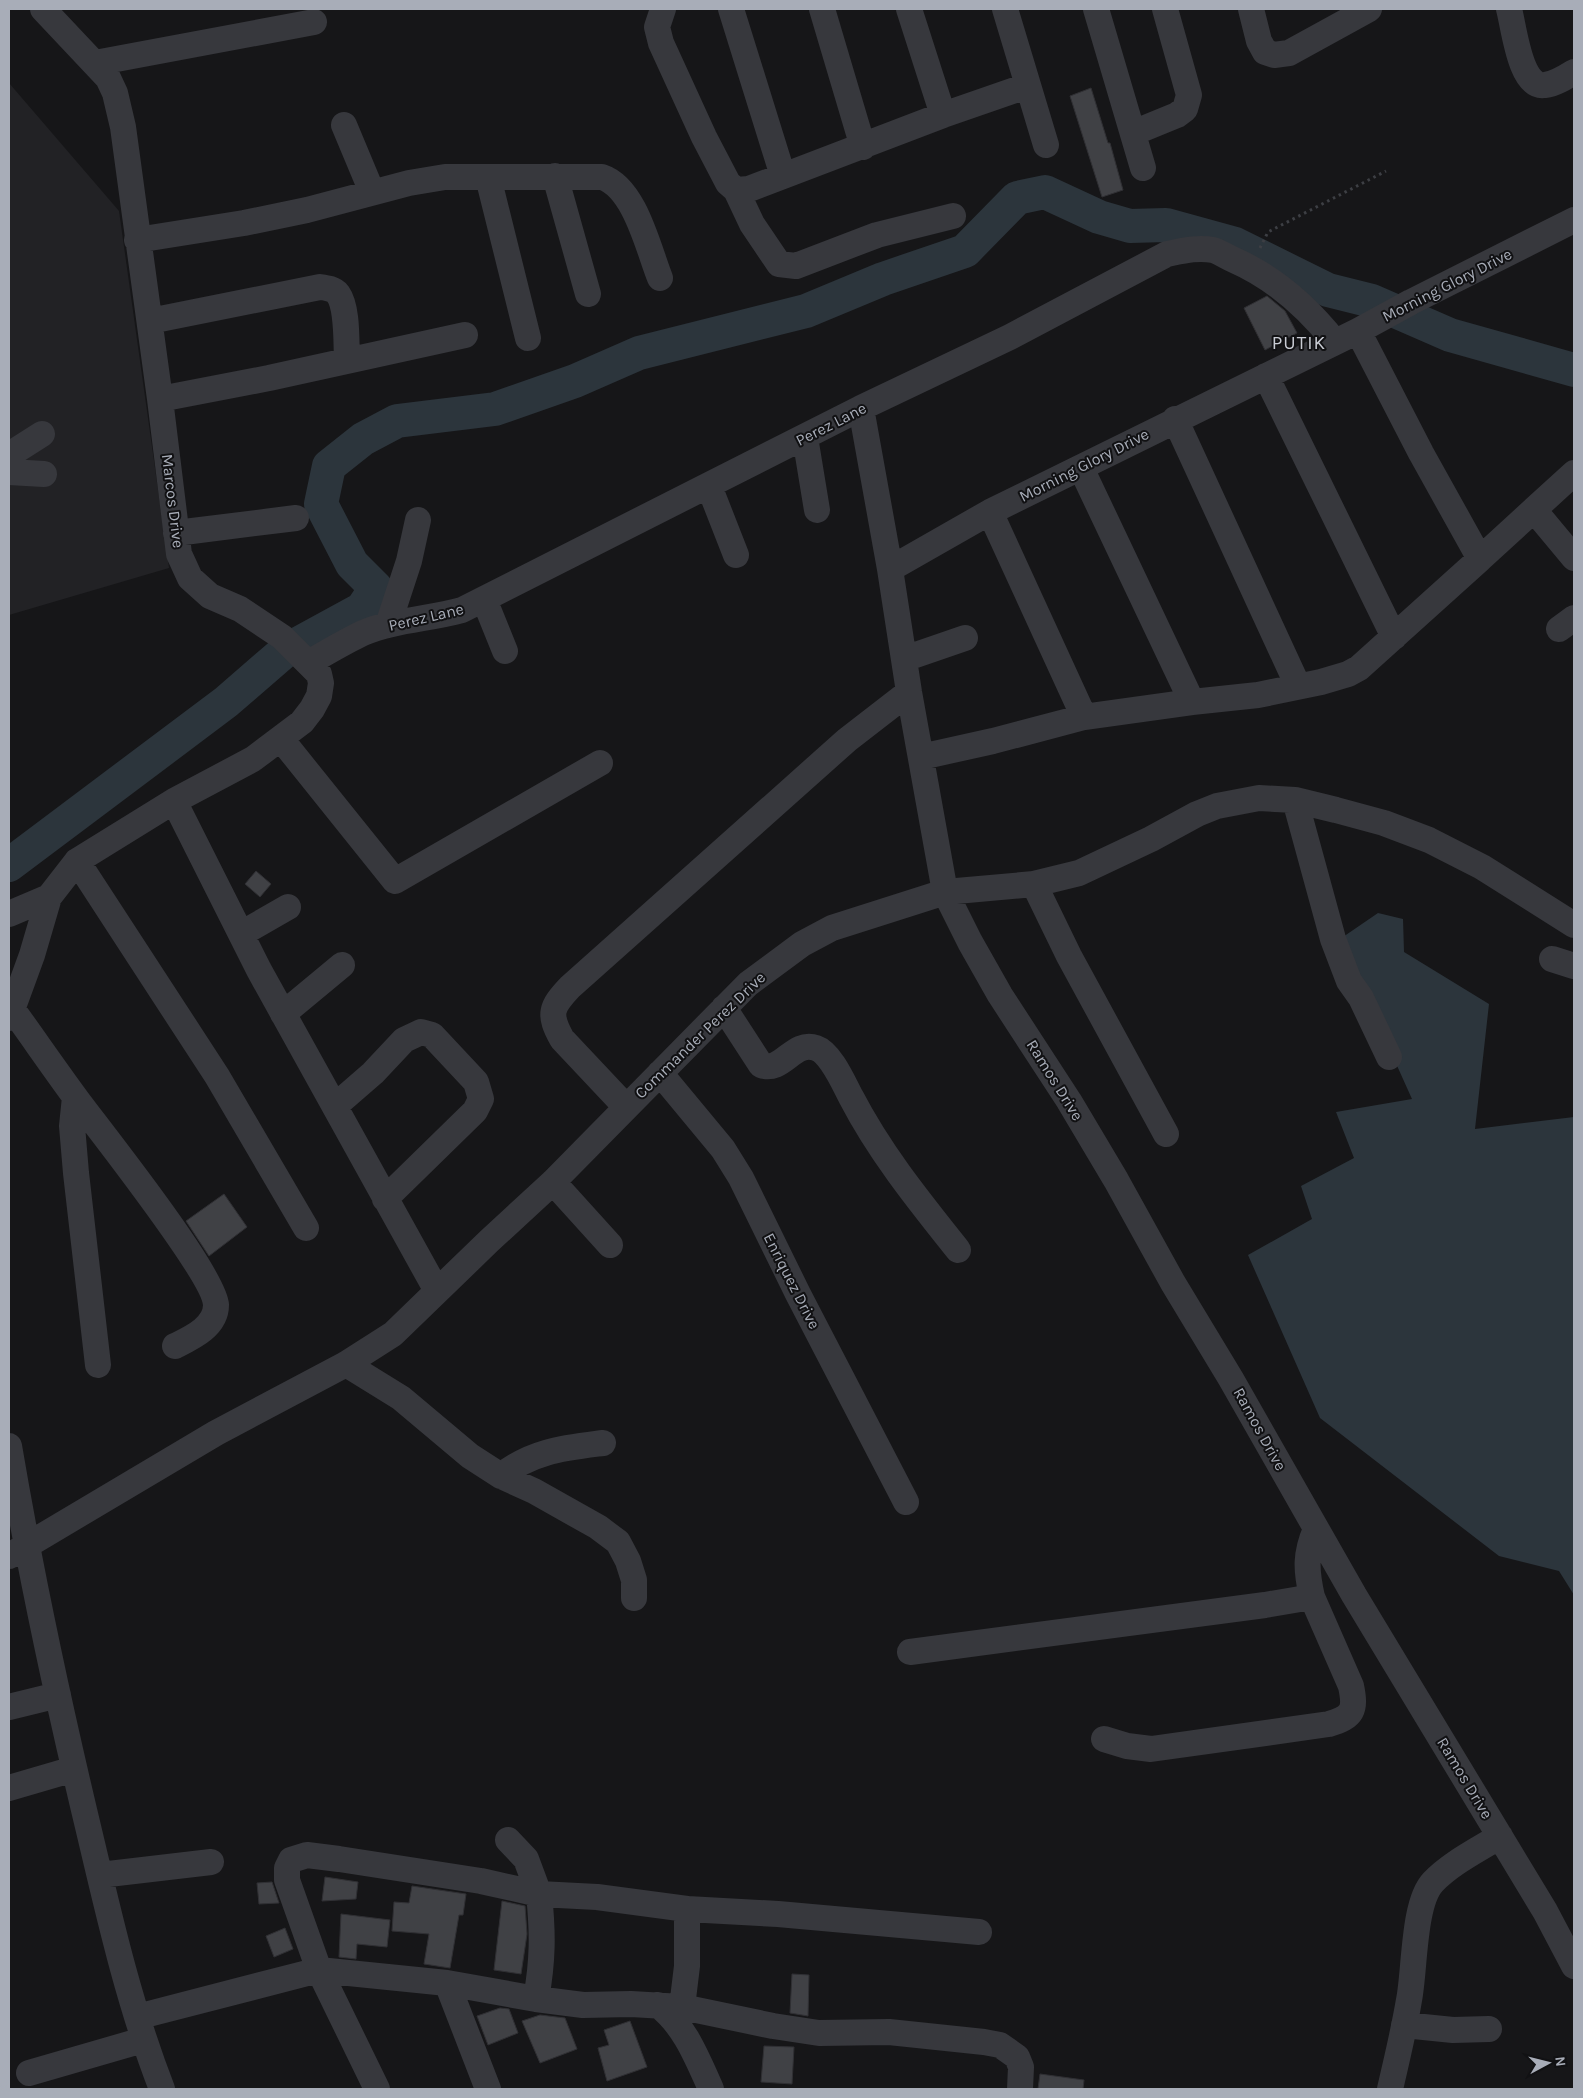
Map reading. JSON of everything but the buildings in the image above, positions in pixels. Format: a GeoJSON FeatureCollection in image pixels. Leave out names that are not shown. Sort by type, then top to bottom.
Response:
{"type":"FeatureCollection","features":[{"type":"Feature","properties":{"kind":"street"},"geometry":{"type":"LineString","coordinates":[[663,9],[657,28],[704,137],[728,183],[736,190],[752,224],[779,264],[796,266],[877,235],[953,216]]}},
{"type":"Feature","properties":{"kind":"street"},"geometry":{"type":"LineString","coordinates":[[731,9],[783,176]]}},
{"type":"Feature","properties":{"kind":"street"},"geometry":{"type":"LineString","coordinates":[[822,9],[863,146]]}},
{"type":"Feature","properties":{"kind":"street"},"geometry":{"type":"LineString","coordinates":[[909,9],[943,115]]}},
{"type":"Feature","properties":{"kind":"street"},"geometry":{"type":"LineString","coordinates":[[1005,9],[1046,145]]}},
{"type":"Feature","properties":{"kind":"street"},"geometry":{"type":"LineString","coordinates":[[1096,9],[1143,168]]}},
{"type":"Feature","properties":{"kind":"street"},"geometry":{"type":"LineString","coordinates":[[1133,133],[1177,115],[1185,109],[1189,96],[1165,9]]}},
{"type":"Feature","properties":{"kind":"street"},"geometry":{"type":"LineString","coordinates":[[1251,9],[1259,41],[1265,52],[1274,56],[1288,53],[1340,16],[1369,9]]}},
{"type":"Feature","properties":{"kind":"street"},"geometry":{"type":"LineString","coordinates":[[1510,9],[1524,69],[1529,80],[1538,85],[1545,86],[1574,72]]}},
{"type":"Feature","properties":{"kind":"street","name":"Marcos Drive"},"geometry":{"type":"LineString","coordinates":[[11,1014],[49,898],[77,861],[174,801],[253,759],[281,739],[302,722],[312,709],[319,696],[321,683],[319,674],[282,637],[240,609],[210,596],[190,578],[179,554],[150,321],[137,240],[123,127],[116,93],[108,78],[53,10]]}},
{"type":"Feature","properties":{"kind":"street"},"geometry":{"type":"LineString","coordinates":[[95,63],[314,22]]}},
{"type":"Feature","properties":{"kind":"street"},"geometry":{"type":"LineString","coordinates":[[736,190],[749,189],[943,115],[1027,86]]}},
{"type":"Feature","properties":{"kind":"street"},"geometry":{"type":"LineString","coordinates":[[344,124],[372,192]]}},
{"type":"Feature","properties":{"kind":"street"},"geometry":{"type":"LineString","coordinates":[[555,176],[588,294]]}},
{"type":"Feature","properties":{"kind":"street"},"geometry":{"type":"LineString","coordinates":[[137,240],[298,212],[409,183],[445,177],[602,177],[612,180],[631,200],[660,278]]}},
{"type":"Feature","properties":{"kind":"street"},"geometry":{"type":"LineString","coordinates":[[488,177],[528,338]]}},
{"type":"Feature","properties":{"kind":"street","name":"Morning Glory Drive"},"geometry":{"type":"LineString","coordinates":[[890,569],[990,512],[1358,331],[1411,302],[1574,220]]}},
{"type":"Feature","properties":{"kind":"street","name":"Perez Lane"},"geometry":{"type":"LineString","coordinates":[[305,660],[363,633],[388,625],[454,613],[484,599],[861,408],[1010,337],[1148,262],[1167,254],[1188,249],[1213,250],[1250,267],[1287,292],[1324,328],[1335,342]]}},
{"type":"Feature","properties":{"kind":"street"},"geometry":{"type":"LineString","coordinates":[[150,321],[320,287],[329,288],[337,293],[343,306],[347,360]]}},
{"type":"Feature","properties":{"kind":"street"},"geometry":{"type":"LineString","coordinates":[[1358,331],[1420,453],[1480,559]]}},
{"type":"Feature","properties":{"kind":"street"},"geometry":{"type":"LineString","coordinates":[[160,399],[269,378],[465,335]]}},
{"type":"Feature","properties":{"kind":"street"},"geometry":{"type":"LineString","coordinates":[[1266,376],[1394,637]]}},
{"type":"Feature","properties":{"kind":"street"},"geometry":{"type":"LineString","coordinates":[[861,408],[945,892]]}},
{"type":"Feature","properties":{"kind":"street"},"geometry":{"type":"LineString","coordinates":[[1175,420],[1298,686]]}},
{"type":"Feature","properties":{"kind":"street"},"geometry":{"type":"LineString","coordinates":[[9,455],[42,434]]}},
{"type":"Feature","properties":{"kind":"street"},"geometry":{"type":"LineString","coordinates":[[805,437],[817,510]]}},
{"type":"Feature","properties":{"kind":"street"},"geometry":{"type":"LineString","coordinates":[[1081,468],[1192,702]]}},
{"type":"Feature","properties":{"kind":"street"},"geometry":{"type":"LineString","coordinates":[[9,472],[44,474]]}},
{"type":"Feature","properties":{"kind":"street"},"geometry":{"type":"LineString","coordinates":[[921,757],[993,741],[1084,717],[1258,695],[1321,682],[1348,674],[1359,668],[1394,637],[1574,473]]}},
{"type":"Feature","properties":{"kind":"street"},"geometry":{"type":"LineString","coordinates":[[709,486],[736,555]]}},
{"type":"Feature","properties":{"kind":"street"},"geometry":{"type":"LineString","coordinates":[[1534,510],[1574,558]]}},
{"type":"Feature","properties":{"kind":"street"},"geometry":{"type":"LineString","coordinates":[[990,512],[1084,717]]}},
{"type":"Feature","properties":{"kind":"street"},"geometry":{"type":"LineString","coordinates":[[176,533],[296,518]]}},
{"type":"Feature","properties":{"kind":"street"},"geometry":{"type":"LineString","coordinates":[[388,625],[418,520]]}},
{"type":"Feature","properties":{"kind":"street"},"geometry":{"type":"LineString","coordinates":[[484,599],[505,651]]}},
{"type":"Feature","properties":{"kind":"street"},"geometry":{"type":"LineString","coordinates":[[904,659],[965,638]]}},
{"type":"Feature","properties":{"kind":"street"},"geometry":{"type":"LineString","coordinates":[[626,1107],[562,1039],[555,1026],[552,1014],[557,1001],[570,987],[847,740],[909,692]]}},
{"type":"Feature","properties":{"kind":"street"},"geometry":{"type":"LineString","coordinates":[[281,739],[396,881],[600,763]]}},
{"type":"Feature","properties":{"kind":"street","name":"Commander Perez Drive"},"geometry":{"type":"LineString","coordinates":[[17,1552],[216,1433],[346,1364],[393,1334],[553,1182],[748,984],[802,944],[832,928],[945,892],[1034,884],[1079,873],[1151,839],[1197,814],[1217,806],[1259,798],[1295,800],[1384,823],[1429,840],[1482,866],[1574,925]]}},
{"type":"Feature","properties":{"kind":"street"},"geometry":{"type":"LineString","coordinates":[[1295,800],[1333,940],[1349,980],[1361,998],[1389,1057]]}},
{"type":"Feature","properties":{"kind":"street"},"geometry":{"type":"LineString","coordinates":[[174,801],[283,1014],[437,1291]]}},
{"type":"Feature","properties":{"kind":"street"},"geometry":{"type":"LineString","coordinates":[[77,861],[217,1076],[306,1228]]}},
{"type":"Feature","properties":{"kind":"street"},"geometry":{"type":"LineString","coordinates":[[1034,884],[1069,956],[1166,1134]]}},
{"type":"Feature","properties":{"kind":"street","name":"Ramos Drive"},"geometry":{"type":"LineString","coordinates":[[945,892],[996,988],[1116,1180],[1173,1283],[1231,1379],[1316,1529],[1545,1912],[1574,1966]]}},
{"type":"Feature","properties":{"kind":"street"},"geometry":{"type":"LineString","coordinates":[[9,914],[49,898]]}},
{"type":"Feature","properties":{"kind":"street"},"geometry":{"type":"LineString","coordinates":[[241,934],[288,908]]}},
{"type":"Feature","properties":{"kind":"street"},"geometry":{"type":"LineString","coordinates":[[283,1014],[342,965]]}},
{"type":"Feature","properties":{"kind":"street"},"geometry":{"type":"LineString","coordinates":[[724,1008],[761,1066],[772,1067],[801,1048],[816,1048],[832,1062],[866,1127],[904,1183],[958,1250]]}},
{"type":"Feature","properties":{"kind":"street"},"geometry":{"type":"LineString","coordinates":[[11,1014],[171,1227],[212,1291],[216,1306],[213,1317],[208,1325],[195,1337],[176,1346]]}},
{"type":"Feature","properties":{"kind":"street"},"geometry":{"type":"LineString","coordinates":[[335,1106],[373,1072],[404,1040],[421,1032],[432,1035],[476,1082],[481,1099],[475,1111],[385,1199]]}},
{"type":"Feature","properties":{"kind":"street","name":"Enriquez Drive"},"geometry":{"type":"LineString","coordinates":[[660,1073],[723,1149],[741,1178],[798,1294],[906,1502]]}},
{"type":"Feature","properties":{"kind":"street"},"geometry":{"type":"LineString","coordinates":[[75,1097],[72,1126],[98,1365]]}},
{"type":"Feature","properties":{"kind":"street"},"geometry":{"type":"LineString","coordinates":[[553,1182],[610,1244]]}},
{"type":"Feature","properties":{"kind":"street"},"geometry":{"type":"LineString","coordinates":[[346,1364],[401,1398],[470,1456],[501,1476],[534,1491],[598,1526],[618,1542],[628,1561],[634,1580],[634,1598]]}},
{"type":"Feature","properties":{"kind":"street"},"geometry":{"type":"LineString","coordinates":[[501,1476],[512,1467],[540,1453],[603,1443]]}},
{"type":"Feature","properties":{"kind":"street"},"geometry":{"type":"LineString","coordinates":[[9,1446],[17,1552],[58,1695],[100,1875],[140,2029],[162,2089]]}},
{"type":"Feature","properties":{"kind":"street"},"geometry":{"type":"LineString","coordinates":[[1104,1739],[1127,1746],[1151,1749],[1329,1724],[1343,1720],[1353,1709],[1354,1700],[1351,1686],[1312,1596],[1308,1581],[1308,1547],[1316,1529]]}},
{"type":"Feature","properties":{"kind":"street"},"geometry":{"type":"LineString","coordinates":[[910,1652],[1265,1605],[1312,1596]]}},
{"type":"Feature","properties":{"kind":"street"},"geometry":{"type":"LineString","coordinates":[[9,1707],[58,1695]]}},
{"type":"Feature","properties":{"kind":"street"},"geometry":{"type":"LineString","coordinates":[[9,1788],[74,1768]]}},
{"type":"Feature","properties":{"kind":"street"},"geometry":{"type":"LineString","coordinates":[[1390,2089],[1410,1998],[1421,1910],[1425,1895],[1433,1882],[1448,1870],[1500,1836]]}},
{"type":"Feature","properties":{"kind":"street"},"geometry":{"type":"LineString","coordinates":[[508,1840],[526,1859],[539,1894],[542,1920],[542,1964],[536,1999]]}},
{"type":"Feature","properties":{"kind":"street"},"geometry":{"type":"LineString","coordinates":[[377,2089],[319,1970],[287,1880],[287,1868],[291,1860],[296,1857],[307,1855],[339,1859],[481,1881],[539,1894],[597,1897],[686,1909],[778,1914],[979,1932]]}},
{"type":"Feature","properties":{"kind":"street"},"geometry":{"type":"LineString","coordinates":[[100,1875],[212,1862]]}},
{"type":"Feature","properties":{"kind":"street"},"geometry":{"type":"LineString","coordinates":[[686,1909],[687,1966],[670,2006],[672,2016],[687,2038],[710,2089]]}},
{"type":"Feature","properties":{"kind":"street"},"geometry":{"type":"LineString","coordinates":[[29,2073],[140,2029],[319,1970],[447,1983],[536,1999],[583,2005],[670,2006],[818,2033],[889,2032],[962,2039],[1000,2045],[1017,2057],[1021,2067],[1020,2089]]}},
{"type":"Feature","properties":{"kind":"street"},"geometry":{"type":"LineString","coordinates":[[447,1983],[488,2089]]}},
{"type":"Feature","properties":{"kind":"street"},"geometry":{"type":"LineString","coordinates":[[1404,2025],[1453,2030],[1489,2029]]}},
{"type":"Feature","properties":{"kind":"path"},"geometry":{"type":"LineString","coordinates":[[1268,232],[1386,170]]}},
{"type":"Feature","properties":{"kind":"shaded area"},"geometry":{"type":"Polygon","coordinates":[[[9,83],[119,211],[169,568],[9,615],[9,83]]]}},
{"type":"Feature","properties":{"kind":"shaded area"},"geometry":{"type":"Polygon","coordinates":[[[1378,913],[1403,919],[1404,952],[1489,1004],[1475,1129],[1574,1117],[1574,1595],[1559,1571],[1499,1556],[1320,1418],[1248,1255],[1312,1219],[1301,1186],[1354,1158],[1336,1112],[1412,1099],[1340,939],[1378,913]]]}},
{"type":"Feature","properties":{"kind":"waterway"},"geometry":{"type":"LineString","coordinates":[[9,865],[226,702],[285,651],[362,609],[376,588],[352,564],[321,504],[329,466],[363,439],[397,421],[495,409],[575,381],[639,353],[806,311],[883,279],[965,251],[1017,198],[1045,192],[1099,217],[1130,226],[1166,225],[1235,244],[1328,290],[1372,301],[1450,335],[1574,370]]}},
{"type":"Feature","properties":{"kind":"district","name":"PUTIK"},"geometry":{"type":"Point","coordinates":[1299,343]}}]}
